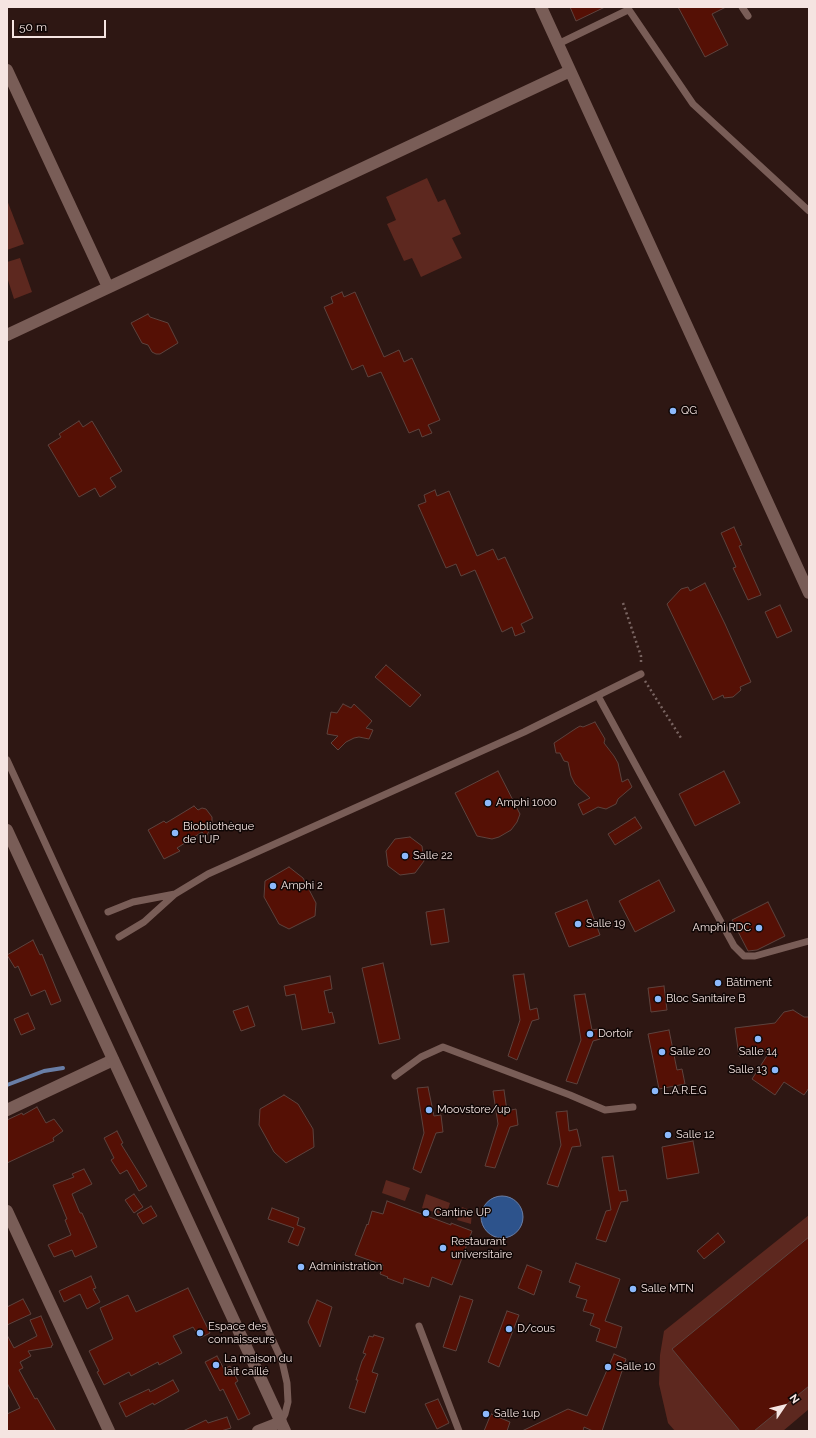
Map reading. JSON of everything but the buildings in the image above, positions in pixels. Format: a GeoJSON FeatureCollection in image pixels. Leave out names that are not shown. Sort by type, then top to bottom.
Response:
{"type":"FeatureCollection","features":[{"type":"Feature","properties":{"kind":"street"},"geometry":{"type":"LineString","coordinates":[[541,7],[809,593]]}},
{"type":"Feature","properties":{"kind":"street"},"geometry":{"type":"LineString","coordinates":[[7,70],[108,288]]}},
{"type":"Feature","properties":{"kind":"street"},"geometry":{"type":"LineString","coordinates":[[7,335],[570,71]]}},
{"type":"Feature","properties":{"kind":"street"},"geometry":{"type":"LineString","coordinates":[[7,830],[283,1427],[258,1431]]}},
{"type":"Feature","properties":{"kind":"street"},"geometry":{"type":"LineString","coordinates":[[7,1110],[114,1060]]}},
{"type":"Feature","properties":{"kind":"street"},"geometry":{"type":"LineString","coordinates":[[7,1211],[109,1431]]}},
{"type":"Feature","properties":{"kind":"lane"},"geometry":{"type":"LineString","coordinates":[[742,7],[748,16]]}},
{"type":"Feature","properties":{"kind":"lane"},"geometry":{"type":"LineString","coordinates":[[558,44],[628,8],[693,104],[809,211]]}},
{"type":"Feature","properties":{"kind":"lane"},"geometry":{"type":"LineString","coordinates":[[119,937],[144,922],[175,894],[208,874],[518,734],[641,674]]}},
{"type":"Feature","properties":{"kind":"lane"},"geometry":{"type":"LineString","coordinates":[[598,696],[734,946],[744,956],[755,956],[809,941]]}},
{"type":"Feature","properties":{"kind":"lane"},"geometry":{"type":"LineString","coordinates":[[7,760],[282,1361],[287,1383],[288,1402],[283,1427]]}},
{"type":"Feature","properties":{"kind":"lane"},"geometry":{"type":"LineString","coordinates":[[108,912],[133,902],[175,894]]}},
{"type":"Feature","properties":{"kind":"lane"},"geometry":{"type":"LineString","coordinates":[[395,1076],[420,1057],[443,1047],[570,1095],[605,1110],[633,1107]]}},
{"type":"Feature","properties":{"kind":"lane"},"geometry":{"type":"LineString","coordinates":[[419,1326],[459,1431]]}},
{"type":"Feature","properties":{"kind":"shaded area"},"geometry":{"type":"Polygon","coordinates":[[[427,178],[438,202],[445,199],[461,234],[452,238],[462,258],[421,277],[412,258],[404,261],[387,224],[396,220],[386,197],[427,178]]]}},
{"type":"Feature","properties":{"kind":"shaded area"},"geometry":{"type":"Polygon","coordinates":[[[7,200],[24,244],[7,250],[7,200]]]}},
{"type":"Feature","properties":{"kind":"shaded area"},"geometry":{"type":"Polygon","coordinates":[[[20,258],[32,292],[14,299],[7,277],[7,262],[20,258]]]}},
{"type":"Feature","properties":{"kind":"shaded area"},"geometry":{"type":"Polygon","coordinates":[[[386,1180],[410,1188],[405,1201],[382,1193],[386,1180]]]}},
{"type":"Feature","properties":{"kind":"shaded area"},"geometry":{"type":"Polygon","coordinates":[[[426,1194],[450,1203],[446,1216],[422,1208],[426,1194]]]}},
{"type":"Feature","properties":{"kind":"shaded area"},"geometry":{"type":"Polygon","coordinates":[[[462,1207],[472,1211],[471,1224],[457,1220],[462,1207]]]}},
{"type":"Feature","properties":{"kind":"shaded area"},"geometry":{"type":"Polygon","coordinates":[[[809,1215],[809,1409],[783,1431],[675,1431],[668,1423],[659,1384],[660,1355],[664,1331],[809,1215]]]}},
{"type":"Feature","properties":{"kind":"water"},"geometry":{"type":"Polygon","coordinates":[[[502,1196],[517,1202],[523,1217],[517,1232],[502,1238],[487,1232],[481,1217],[487,1202],[502,1196]]]}},
{"type":"Feature","properties":{"kind":"waterway"},"geometry":{"type":"LineString","coordinates":[[7,1085],[44,1071],[63,1068]]}},
{"type":"Feature","properties":{"kind":"place","name":"QG"},"geometry":{"type":"Point","coordinates":[673,411]}},
{"type":"Feature","properties":{"kind":"place","name":"Amphi 1000"},"geometry":{"type":"Point","coordinates":[488,803]}},
{"type":"Feature","properties":{"kind":"place","name":"Biobliothèque de l'UP"},"geometry":{"type":"Point","coordinates":[175,833]}},
{"type":"Feature","properties":{"kind":"place","name":"Salle 22"},"geometry":{"type":"Point","coordinates":[405,856]}},
{"type":"Feature","properties":{"kind":"place","name":"Amphi 2"},"geometry":{"type":"Point","coordinates":[273,886]}},
{"type":"Feature","properties":{"kind":"place","name":"Salle 19"},"geometry":{"type":"Point","coordinates":[578,924]}},
{"type":"Feature","properties":{"kind":"place","name":"Amphi RDC"},"geometry":{"type":"Point","coordinates":[759,928]}},
{"type":"Feature","properties":{"kind":"place","name":"Bâtiment"},"geometry":{"type":"Point","coordinates":[718,983]}},
{"type":"Feature","properties":{"kind":"place","name":"Bloc Sanitaire B"},"geometry":{"type":"Point","coordinates":[658,999]}},
{"type":"Feature","properties":{"kind":"place","name":"Dortoir"},"geometry":{"type":"Point","coordinates":[590,1034]}},
{"type":"Feature","properties":{"kind":"place","name":"Salle 14"},"geometry":{"type":"Point","coordinates":[758,1039]}},
{"type":"Feature","properties":{"kind":"place","name":"Salle 20"},"geometry":{"type":"Point","coordinates":[662,1052]}},
{"type":"Feature","properties":{"kind":"place","name":"Salle 13"},"geometry":{"type":"Point","coordinates":[775,1070]}},
{"type":"Feature","properties":{"kind":"place","name":"L.A.R.E.G"},"geometry":{"type":"Point","coordinates":[655,1091]}},
{"type":"Feature","properties":{"kind":"place","name":"Moovstore/up"},"geometry":{"type":"Point","coordinates":[429,1110]}},
{"type":"Feature","properties":{"kind":"place","name":"Salle 12"},"geometry":{"type":"Point","coordinates":[668,1135]}},
{"type":"Feature","properties":{"kind":"place","name":"Cantine UP"},"geometry":{"type":"Point","coordinates":[426,1213]}},
{"type":"Feature","properties":{"kind":"place","name":"Restaurant universitaire"},"geometry":{"type":"Point","coordinates":[443,1248]}},
{"type":"Feature","properties":{"kind":"place","name":"Administration"},"geometry":{"type":"Point","coordinates":[301,1267]}},
{"type":"Feature","properties":{"kind":"place","name":"Salle MTN"},"geometry":{"type":"Point","coordinates":[633,1289]}},
{"type":"Feature","properties":{"kind":"place","name":"D/cous"},"geometry":{"type":"Point","coordinates":[509,1329]}},
{"type":"Feature","properties":{"kind":"place","name":"Espace des connaisseurs"},"geometry":{"type":"Point","coordinates":[200,1333]}},
{"type":"Feature","properties":{"kind":"place","name":"La maison du lait caillé"},"geometry":{"type":"Point","coordinates":[216,1365]}},
{"type":"Feature","properties":{"kind":"place","name":"Salle 10"},"geometry":{"type":"Point","coordinates":[608,1367]}},
{"type":"Feature","properties":{"kind":"place","name":"Salle 1up"},"geometry":{"type":"Point","coordinates":[486,1414]}}]}
